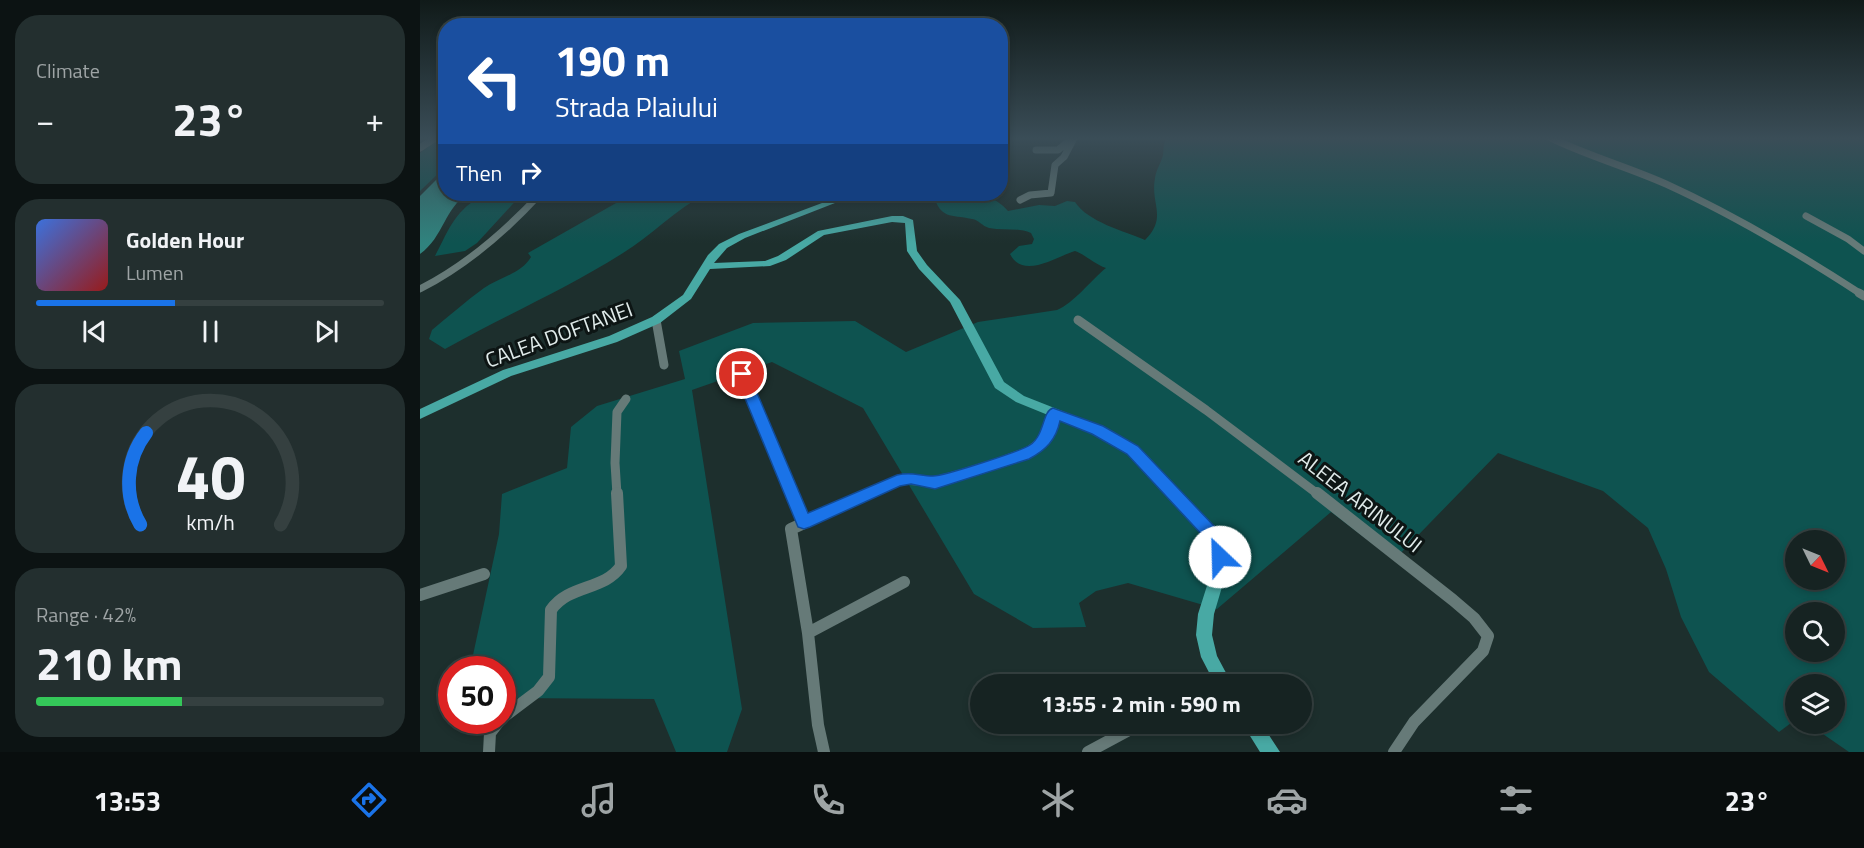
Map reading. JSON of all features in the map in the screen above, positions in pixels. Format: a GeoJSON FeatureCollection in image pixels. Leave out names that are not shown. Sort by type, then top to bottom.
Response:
{"type":"FeatureCollection","features":[{"type":"Feature","properties":{"kind":"main road","name":"CALEA DOFTANEI"},"geometry":{"type":"LineString","coordinates":[[420,414],[507,373],[613,339],[656,320],[687,297],[719,249],[735,239],[835,201]]}},
{"type":"Feature","properties":{"kind":"main road"},"geometry":{"type":"LineString","coordinates":[[707,266],[766,264],[782,258],[809,239],[821,234],[888,219],[907,220],[912,227],[912,251],[923,267],[955,300],[999,386],[1012,396],[1097,430],[1132,450],[1212,537],[1220,557],[1220,570],[1206,616],[1204,634],[1216,673]]}},
{"type":"Feature","properties":{"kind":"main road"},"geometry":{"type":"LineString","coordinates":[[1259,734],[1271,752]]}},
{"type":"Feature","properties":{"kind":"street"},"geometry":{"type":"LineString","coordinates":[[1020,200],[1030,195],[1051,193],[1054,173]]}},
{"type":"Feature","properties":{"kind":"street"},"geometry":{"type":"LineString","coordinates":[[1641,173],[1728,213],[1864,296]]}},
{"type":"Feature","properties":{"kind":"street"},"geometry":{"type":"LineString","coordinates":[[420,289],[453,272],[474,257],[533,201]]}},
{"type":"Feature","properties":{"kind":"street"},"geometry":{"type":"LineString","coordinates":[[1806,216],[1848,239],[1864,251]]}},
{"type":"Feature","properties":{"kind":"street"},"geometry":{"type":"LineString","coordinates":[[656,320],[664,365]]}},
{"type":"Feature","properties":{"kind":"street","name":"ALEEA ARINULUI"},"geometry":{"type":"LineString","coordinates":[[1078,320],[1176,387],[1309,485],[1479,624],[1487,635],[1488,642],[1483,651],[1414,722],[1394,752]]}},
{"type":"Feature","properties":{"kind":"street"},"geometry":{"type":"LineString","coordinates":[[742,374],[804,522]]}},
{"type":"Feature","properties":{"kind":"street"},"geometry":{"type":"LineString","coordinates":[[516,708],[538,692],[549,677],[551,610],[555,600],[565,594],[610,578],[619,572],[621,566],[615,463],[617,412],[626,399]]}},
{"type":"Feature","properties":{"kind":"street"},"geometry":{"type":"LineString","coordinates":[[824,752],[818,725],[808,633],[791,533],[794,526],[897,481],[911,478],[935,482],[1024,454],[1037,448],[1045,440],[1052,425],[1053,413]]}},
{"type":"Feature","properties":{"kind":"street"},"geometry":{"type":"LineString","coordinates":[[420,595],[484,574]]}},
{"type":"Feature","properties":{"kind":"street"},"geometry":{"type":"LineString","coordinates":[[808,633],[904,582]]}},
{"type":"Feature","properties":{"kind":"street"},"geometry":{"type":"LineString","coordinates":[[489,752],[490,734]]}},
{"type":"Feature","properties":{"kind":"street"},"geometry":{"type":"LineString","coordinates":[[1088,752],[1122,734]]}},
{"type":"Feature","properties":{"kind":"shaded area"},"geometry":{"type":"Polygon","coordinates":[[[420,173],[438,173],[438,174],[420,191],[420,173]]]}},
{"type":"Feature","properties":{"kind":"shaded area"},"geometry":{"type":"Polygon","coordinates":[[[1156,173],[1864,173],[1864,752],[1849,752],[1823,734],[1845,734],[1845,674],[1785,674],[1785,728],[1779,732],[1709,672],[1681,617],[1666,569],[1648,528],[1603,491],[1498,453],[1394,560],[1331,512],[1217,609],[1128,583],[1096,591],[1079,603],[1086,627],[1033,628],[974,594],[863,408],[772,362],[692,390],[742,709],[727,752],[676,752],[654,699],[516,698],[516,656],[473,656],[499,534],[502,494],[567,468],[571,427],[597,406],[685,379],[679,351],[753,323],[855,321],[906,352],[978,322],[1057,310],[1076,297],[1106,268],[1075,251],[1040,264],[1023,265],[1016,262],[1010,254],[1019,246],[1032,244],[1034,239],[1031,233],[989,228],[974,220],[947,214],[939,208],[936,201],[995,201],[1008,211],[1039,205],[1055,206],[1067,201],[1075,202],[1088,215],[1097,220],[1145,240],[1156,224],[1154,187],[1156,173]]]}},
{"type":"Feature","properties":{"kind":"shaded area"},"geometry":{"type":"Polygon","coordinates":[[[438,178],[438,201],[459,201],[434,239],[420,254],[420,196],[438,178]]]}},
{"type":"Feature","properties":{"kind":"shaded area"},"geometry":{"type":"Polygon","coordinates":[[[474,201],[516,201],[477,243],[465,251],[435,256],[454,220],[474,201]]]}},
{"type":"Feature","properties":{"kind":"shaded area"},"geometry":{"type":"Polygon","coordinates":[[[620,201],[694,201],[623,253],[445,349],[429,339],[432,330],[471,298],[527,263],[531,257],[528,253],[620,201]]]}},
{"type":"Feature","properties":{"kind":"route"},"geometry":{"type":"LineString","coordinates":[[742,374],[804,522],[905,478],[935,482],[1024,454],[1037,448],[1045,440],[1052,425],[1053,413],[1097,430],[1122,443],[1139,456],[1209,532],[1216,542],[1220,557]]}}]}
